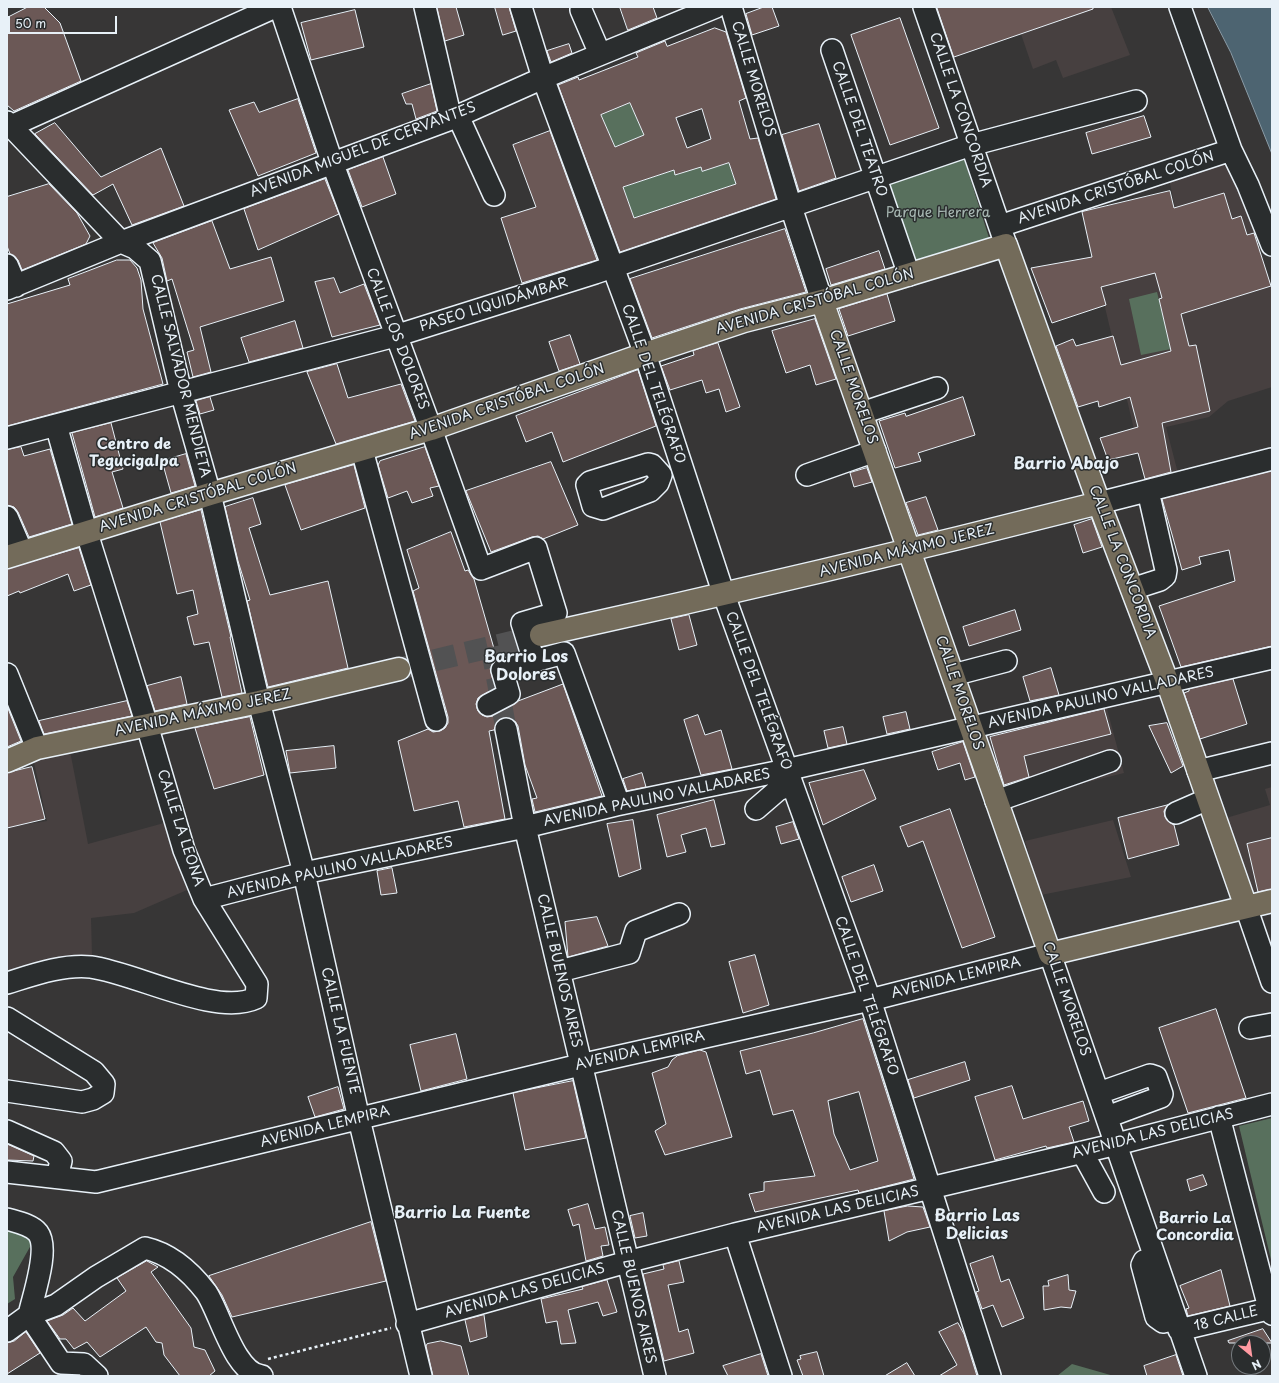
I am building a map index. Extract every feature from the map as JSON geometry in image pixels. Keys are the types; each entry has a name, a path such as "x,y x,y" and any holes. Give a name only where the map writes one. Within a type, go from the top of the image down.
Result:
{"main road":[{"name":"AVENIDA CRISTÓBAL COLÓN","path":"14,555 210,494 431,429 744,321 822,301 910,275 1003,235"},
{"name":"CALLE LA CONCORDIA","path":"1003,235 1099,503 1167,681 1246,907"},
{"name":"CALLE MORELOS","path":"822,301 911,551 1050,954"},
{"name":"AVENIDA MÁXIMO JEREZ","path":"541,634 724,595 911,551 1099,503"},
{"name":"AVENIDA MÁXIMO JEREZ","path":"7,760 38,748 259,702 399,669"},
{"name":"AVENIDA LEMPIRA","path":"1050,954 1272,901"}],"street":[{"path":"9,124 275,7"},
{"name":"CALLE LOS DOLORES","path":"280,7 332,162 481,569 536,548 556,613 522,623 534,661"},
{"path":"425,7 454,117 494,194"},
{"name":"CALLE DEL TELÉGRAFO","path":"521,7 543,78 645,354 724,595 870,1000 990,1376"},
{"name":"AVENIDA MIGUEL DE CERVANTES","path":"11,288 121,242 454,117 600,54 716,7"},
{"name":"CALLE MORELOS","path":"731,7 791,207 822,301"},
{"name":"CALLE LA CONCORDIA","path":"924,7 1003,235"},
{"path":"1180,7 1231,150 1248,185 1272,245"},
{"path":"582,10 600,54"},
{"name":"CALLE DEL TEATRO","path":"832,50 910,275"},
{"name":"PASEO LIQUIDÁMBAR","path":"7,438 395,336 613,267 972,145 1136,101"},
{"name":"CALLE SALVADOR MENDIETA","path":"9,124 121,242 135,248 150,261 180,392 210,494 259,702 304,873"},
{"name":"AVENIDA CRISTÓBAL COLÓN","path":"1003,235 1231,150"},
{"path":"7,265 11,288"},
{"path":"862,413 937,388"},
{"name":"CALLE LA LEONA","path":"7,983 57,969 88,967 114,971 220,1003 246,1003 256,998 257,984 204,899 184,850 148,725 86,532 56,425"},
{"path":"362,450 436,720"},
{"path":"806,475 875,451"},
{"name":"AVENIDA MÁXIMO JEREZ","path":"1099,503 1272,459"},
{"path":"661,475 682,470"},
{"path":"1132,589 1160,580 1165,576 1166,570 1148,491"},
{"path":"7,517 14,555"},
{"path":"488,705 509,694 502,670 564,653 619,804"},
{"name":"AVENIDA PAULINO VALLADARES","path":"204,899 304,873 525,827 619,804 789,777 971,728 1167,681 1272,658"},
{"path":"953,675 1006,661"},
{"path":"7,674 38,748"},
{"name":"CALLE BUENOS AIRES","path":"506,729 525,827 560,971 580,1065 655,1376"},
{"path":"1198,772 1272,753"},
{"path":"996,801 1110,761"},
{"path":"756,809 778,790 789,777"},
{"path":"1176,813 1208,799"},
{"name":"CALLE LA FUENTE","path":"304,873 359,1119 407,1324 421,1376"},
{"name":"CALLE LA CONCORDIA","path":"1246,907 1272,982"},
{"path":"560,971 628,953 636,931 679,914"},
{"name":"CALLE MORELOS","path":"1050,954 1117,1144 1177,1325 1196,1376"},
{"name":"AVENIDA LEMPIRA","path":"7,1172 96,1182 580,1065 870,1000 1050,954"},
{"path":"7,1018 94,1072 104,1084 103,1093 93,1099 82,1102 7,1091"},
{"path":"1250,1028 1272,1024"},
{"path":"1099,1093 1150,1075 1156,1078 1162,1094 1161,1097 1107,1117"},
{"name":"AVENIDA LAS DELICIAS","path":"407,1324 627,1262 735,1234 1117,1144 1272,1104"},
{"path":"1219,1118 1271,1310"},
{"path":"7,1131 54,1152 61,1161 57,1177"},
{"path":"1082,1152 1104,1192"},
{"path":"7,1219 24,1224 38,1231 42,1240 42,1258 29,1315 61,1363 84,1364 97,1376"},
{"path":"735,1234 782,1376"},
{"path":"7,1331 29,1315 56,1305 96,1277 145,1248 158,1251 185,1267 206,1292 217,1311 223,1329 244,1365 258,1376 262,1376"},
{"name":"18 CALLE","path":"1177,1325 1271,1310"}],"path":[{"path":"244,1365 407,1324"}],"shaded area":[{"path":"936,7 1111,7 1130,55 1063,78 1056,60 1033,69 1021,34 953,57"},
{"path":"1230,157 1272,288 1272,387 1228,401 1209,417 1166,427 1179,477 1147,484 1094,261 1178,222 1169,179"},
{"path":"1106,705 1124,773 1007,802 985,733"},
{"path":"70,751 88,844 164,823 187,890 134,913 91,918 92,955 7,976 7,827 47,821 33,758"},
{"path":"1272,787 1272,891 1254,895 1226,818 1270,805 1265,789"},
{"path":"1113,820 1131,877 1041,895 1025,841"}],"green space":[{"path":"630,103 644,135 615,147 601,115"},
{"path":"694,146 702,171 729,163 736,184 634,218 623,187 674,170 676,175 693,169"},
{"name":"Parque Herrera","path":"964,159 990,241 912,266 887,184"},
{"path":"1157,292 1171,349 1141,355 1129,299"},
{"path":"1272,1118 1272,1264 1239,1126"},
{"path":"7,1230 35,1238 13,1277 15,1299 7,1304"},
{"path":"1072,1364 1114,1376 1057,1376"}],"water":[{"path":"1208,7 1272,7 1272,154 1231,53"}],"building":[{"path":"28,7 44,7 60,23 81,81 14,111 7,105 7,18"},
{"path":"437,7 456,7 464,35 445,41"},
{"path":"495,7 509,7 516,31 503,35"},
{"path":"620,7 653,7 657,18 628,30"},
{"path":"764,7 772,7 779,26 752,35 746,14"},
{"path":"937,7 1093,7 1093,9 954,57"},
{"path":"355,10 364,47 311,60 301,23"},
{"path":"900,18 939,128 890,145 851,35"},
{"path":"715,28 726,32 746,98 739,101 750,139 758,138 776,199 620,252 558,85 578,77 579,80 638,57 636,53 665,41 667,46","holes":["630,103 644,135 615,147 601,115","702,109 711,139 687,148 676,118","729,163 736,184 634,218 623,187 674,170 675,175 701,167 702,171"]},
{"path":"569,44 572,53 551,62 547,51"},
{"path":"431,84 437,111 416,119 412,104 406,104 402,94"},
{"path":"298,99 316,153 258,176 229,110 254,102 259,112"},
{"path":"1144,116 1151,137 1092,154 1086,133"},
{"path":"55,123 101,177 161,148 184,206 132,225 113,184 93,195 35,134"},
{"path":"819,124 836,178 799,191 782,135"},
{"path":"550,131 597,260 522,283 501,218 536,207 513,145"},
{"path":"383,157 396,194 362,207 348,170"},
{"path":"325,179 339,214 258,250 244,209"},
{"path":"49,184 77,213 90,236 86,244 22,270 18,260 10,254 7,246 7,197"},
{"path":"1170,191 1174,208 1224,193 1232,219 1241,216 1247,235 1254,233 1271,286 1181,314 1189,346 1196,345 1210,411 1162,423 1171,472 1145,479 1138,453 1108,460 1100,438 1138,427 1130,397 1099,407 1098,401 1078,407 1056,346 1073,339 1076,346 1113,336 1121,365 1171,351 1159,299 1162,298 1155,273 1101,287 1106,305 1052,323 1031,268 1092,257 1082,212"},
{"path":"212,221 230,269 271,257 284,301 200,327 211,372 193,377 187,352 194,350 172,279 167,281 162,258 153,243"},
{"path":"785,229 806,292 740,309 652,338 630,279"},
{"path":"879,251 885,269 831,285 826,269"},
{"path":"117,260 130,260 137,268 141,280 143,309 163,384 7,426 7,304 70,285 68,279"},
{"path":"334,278 340,293 364,284 380,325 332,337 315,282"},
{"path":"887,294 895,321 848,336 839,309"},
{"path":"815,319 836,379 816,385 810,365 786,373 772,331"},
{"path":"295,321 303,348 249,362 241,338"},
{"path":"570,335 580,364 559,371 549,342"},
{"path":"718,343 740,407 726,412 719,389 706,393 702,380 670,390 661,366 694,355 693,351"},
{"path":"337,364 348,398 401,384 415,421 336,444 307,372"},
{"path":"638,370 656,426 563,462 552,432 526,442 516,416"},
{"path":"210,397 214,410 200,414 196,401"},
{"path":"963,397 975,435 918,453 921,461 895,468 879,421 905,413 906,416"},
{"path":"111,423 123,469 112,472 123,508 95,517 72,433"},
{"path":"21,447 24,456 50,449 72,524 29,537 18,512 14,507 7,505 7,450"},
{"path":"425,447 439,486 430,488 433,496 412,503 407,491 388,498 378,465 380,461"},
{"path":"186,454 195,486 171,493 162,461"},
{"path":"551,462 578,525 543,539 538,536 532,537 491,552 466,491"},
{"path":"354,465 365,508 301,530 285,485"},
{"path":"867,468 872,482 854,487 850,473"},
{"path":"1272,471 1272,646 1181,667 1159,606 1235,581 1229,550 1199,557 1201,564 1182,570 1162,499"},
{"path":"926,497 938,530 918,535 906,503"},
{"path":"253,498 261,524 249,528 270,595 328,581 348,668 268,687 247,601 250,600 238,561 225,507"},
{"path":"201,510 231,637 242,693 222,697 209,642 194,645 187,617 198,614 193,590 177,594 160,522"},
{"path":"1092,519 1102,547 1083,553 1074,525"},
{"path":"451,532 465,571 468,570 474,579 497,659 493,662 490,668 495,688 478,698 476,704 478,711 487,717 493,716 518,701 563,684 602,796 535,812 532,799 537,798 525,765 518,726 515,721 504,717 498,720 494,730 489,731 505,819 464,827 458,801 414,811 398,741 428,729 433,732 440,731 445,728 448,723 448,717 413,591 419,588 407,550"},
{"path":"79,548 91,585 74,591 68,574 20,593 19,591 7,596 7,569"},
{"path":"1015,610 1021,630 969,646 963,627"},
{"path":"689,615 697,645 679,650 671,619"},
{"path":"1051,668 1059,695 1030,701 1023,677"},
{"path":"181,677 187,704 155,711 147,686"},
{"path":"1233,679 1247,724 1200,739 1184,693 1189,691 1189,689"},
{"path":"127,701 132,716 44,734 39,721"},
{"path":"7,706 21,741 7,747"},
{"path":"1104,709 1111,734 1024,756 1029,777 1004,785 990,737"},
{"path":"906,712 910,729 887,734 883,717"},
{"path":"698,715 705,735 721,730 732,769 701,775 684,720"},
{"path":"250,717 264,775 214,789 195,728"},
{"path":"1167,723 1183,766 1171,773 1149,726"},
{"path":"843,727 847,744 828,748 824,731"},
{"path":"963,742 975,777 965,780 960,763 938,770 932,752"},
{"path":"334,746 336,768 290,773 286,751"},
{"path":"32,767 45,819 7,828 7,773"},
{"path":"864,770 876,799 823,825 809,783"},
{"path":"642,773 646,787 627,791 623,779"},
{"path":"714,800 725,844 711,847 706,828 681,835 686,852 667,857 657,815"},
{"path":"1168,805 1164,811 1165,817 1174,825 1179,845 1128,859 1118,818"},
{"path":"950,809 995,937 962,948 923,841 908,847 900,827"},
{"path":"633,820 641,869 619,877 607,824"},
{"path":"793,822 799,839 781,844 776,827"},
{"path":"1272,838 1272,889 1258,892 1247,844"},
{"path":"874,865 883,891 851,902 842,877"},
{"path":"392,868 397,893 381,895 377,871"},
{"path":"597,917 608,946 568,957 565,922"},
{"path":"755,955 769,1005 743,1013 729,962"},
{"path":"1216,1009 1246,1098 1188,1113 1159,1028"},
{"path":"863,1019 914,1179 859,1193 858,1190 755,1212 749,1194 764,1191 764,1182 815,1176 793,1110 773,1115 760,1070 746,1074 740,1051","holes":["859,1092 878,1161 850,1170 834,1134 828,1101"]},
{"path":"456,1034 467,1079 421,1091 410,1045"},
{"path":"700,1050 706,1052 732,1137 665,1155 655,1131 666,1124 652,1073 668,1067 672,1060 677,1056"},
{"path":"965,1062 970,1080 914,1098 908,1080"},
{"path":"573,1081 586,1138 525,1150 513,1093"},
{"path":"1012,1086 1023,1119 1083,1101 1089,1121 1069,1127 1074,1142 1047,1148 1046,1146 995,1160 975,1097"},
{"path":"338,1087 344,1109 315,1117 308,1097"},
{"path":"7,1144 34,1156 33,1161 7,1160"},
{"path":"1203,1175 1207,1185 1190,1191 1187,1180"},
{"path":"588,1204 595,1229 605,1227 609,1245 601,1246 603,1256 586,1261 579,1224 573,1226 568,1210"},
{"path":"908,1206 923,1207 930,1227 907,1232 889,1241 884,1211"},
{"path":"643,1213 647,1236 635,1238 630,1216"},
{"path":"371,1222 386,1281 232,1317 222,1295 209,1276"},
{"path":"993,1256 1001,1282 1009,1279 1024,1318 1002,1327 993,1305 982,1309 976,1292 979,1291 970,1264"},
{"path":"147,1261 158,1267 151,1272 191,1328 194,1347 205,1350 215,1371 209,1376 180,1376 164,1355 162,1343 156,1342 146,1327 100,1357 87,1342 74,1349 66,1339 60,1339 47,1321 63,1315 73,1308 85,1321 126,1291 117,1278"},
{"path":"679,1261 684,1282 668,1285 679,1332 688,1329 694,1353 664,1361 643,1274 664,1269 663,1265"},
{"path":"1221,1270 1230,1306 1188,1316 1186,1309 1189,1308 1180,1286"},
{"path":"1068,1275 1069,1290 1076,1291 1071,1308 1061,1307 1044,1310 1043,1286 1049,1286 1048,1281"},
{"path":"607,1280 617,1312 603,1316 598,1302 568,1310 576,1343 561,1344 557,1321 546,1323 541,1299 583,1289 582,1287"},
{"path":"484,1315 487,1337 470,1342 465,1320"},
{"path":"958,1323 964,1334 977,1376 939,1376 957,1365 939,1332"},
{"path":"1263,1329 1267,1335 1246,1335"},
{"path":"26,1332 40,1353 7,1374 7,1343 14,1341"},
{"path":"441,1341 461,1346 469,1376 433,1376 426,1346 427,1344"},
{"path":"817,1352 824,1376 803,1376 797,1360 801,1359 800,1356"},
{"path":"761,1354 768,1376 728,1376 723,1366"},
{"path":"1176,1355 1183,1376 1147,1376 1144,1366"},
{"path":"907,1363 915,1376 885,1376"}],"tunnel":[{"path":"402,668 541,635"},
{"path":"491,647 506,729"}],"district":[{"name":"Centro de Tegucigalpa","path":"134,454"},
{"name":"Barrio Abajo","path":"1066,465"},
{"name":"Barrio Los Dolores","path":"526,667"},
{"name":"Barrio La Fuente","path":"462,1214"},
{"name":"Barrio Las Delicias","path":"977,1226"},
{"name":"Barrio La Concordia","path":"1195,1228"}]}
